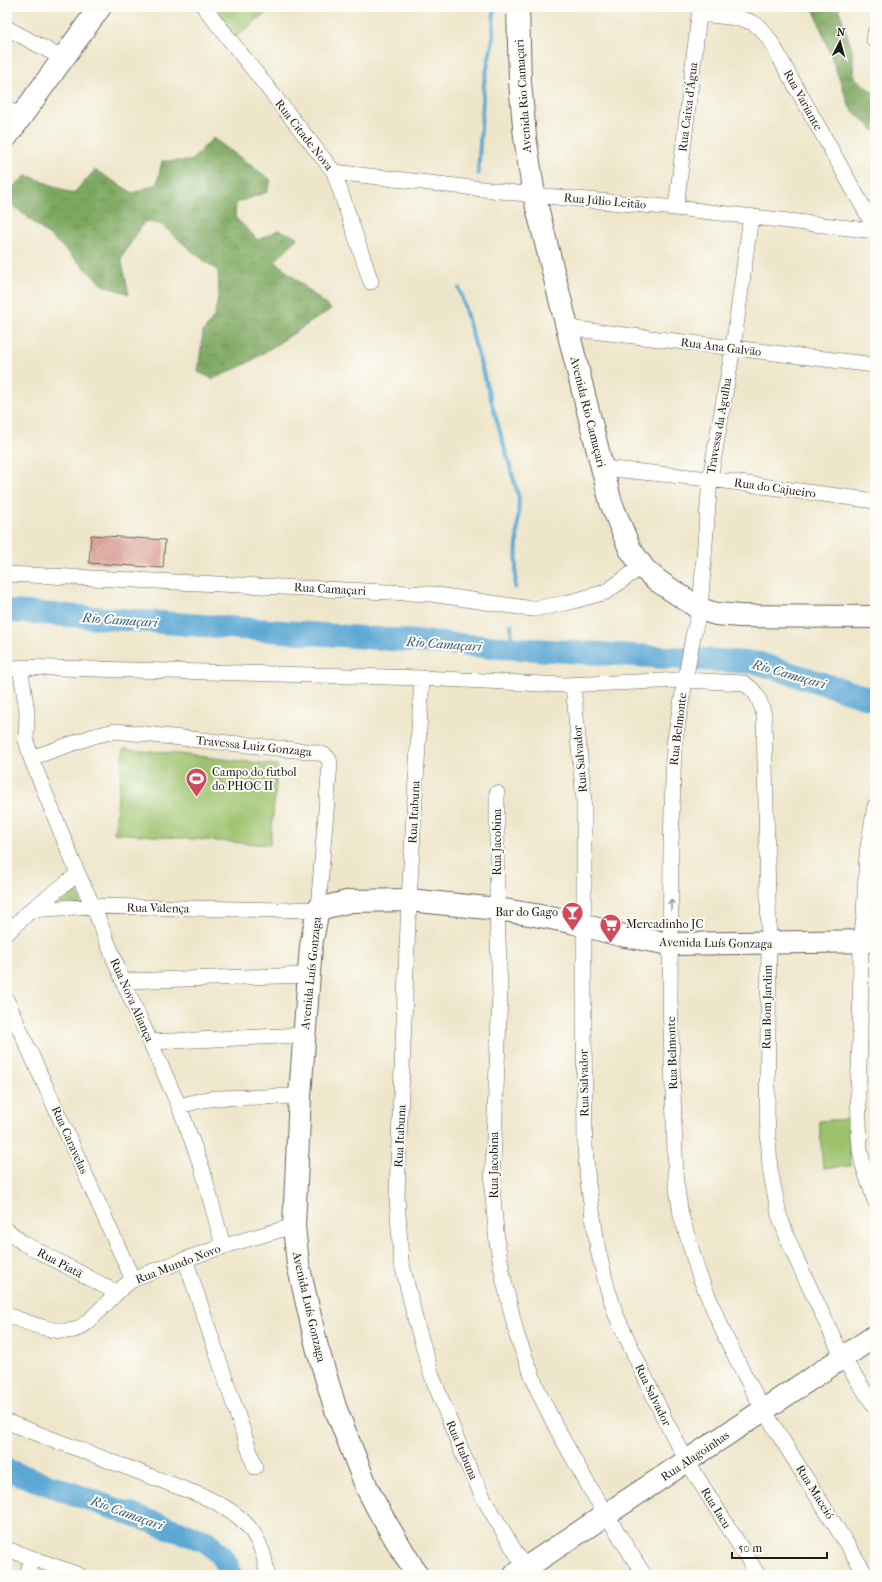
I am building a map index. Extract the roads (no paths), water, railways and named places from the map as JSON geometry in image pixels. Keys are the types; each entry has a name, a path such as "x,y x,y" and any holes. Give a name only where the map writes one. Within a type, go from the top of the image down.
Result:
{"street":[{"path":"7,136 15,113 62,58 100,7"},
{"name":"Rua Citade Nova","path":"204,7 334,172 371,282"},
{"name":"Avenida Rio Camaçari","path":"518,7 520,82 525,137 534,195 611,503 630,549 642,566 658,581 700,609 716,614 740,616 875,617"},
{"name":"Rua Caixa d'Água","path":"676,208 699,10"},
{"name":"Rua Variante","path":"699,10 744,20 755,24 761,29 809,109 875,229"},
{"path":"7,28 62,58"},
{"name":"Rua Júlio Leitão","path":"334,172 534,195 875,229"},
{"name":"Travessa da Agulha","path":"686,673 700,609 710,479 732,348 750,216"},
{"name":"Rua Ana Galvão","path":"567,328 875,365"},
{"name":"Rua do Cajueiro","path":"603,468 710,479 875,502"},
{"name":"Rua Camaçari","path":"7,574 431,594 533,609 566,603 606,592 642,566"},
{"name":"Rua Bom Jardim","path":"14,668 422,678 573,685 686,673 743,683 750,686 761,703 764,715 769,944 766,1114 768,1152 774,1191 779,1215 793,1252 843,1358 875,1407"},
{"name":"Rua Nova Aliança","path":"14,668 27,711 26,740 31,758 123,981 179,1106 202,1168 223,1246"},
{"name":"Rua Belmonte","path":"686,673 674,744 671,845 670,999 676,1182 682,1215 699,1275 735,1356 763,1409"},
{"name":"Rua Itabuna","path":"422,678 409,900 398,1185 402,1260 416,1322 432,1376 451,1425 484,1499 523,1573"},
{"name":"Rua Salvador","path":"573,685 584,800 584,1094 588,1183 598,1250 607,1287 616,1315 664,1418 688,1461"},
{"name":"Travessa Luiz Gonzaga","path":"31,758 94,736 115,731 325,755 329,758 330,763 318,909"},
{"name":"Rua Jacobina","path":"497,793 497,909 500,994 492,1186 497,1242 504,1282 517,1336 539,1393 564,1442 644,1575"},
{"path":"875,806 867,853 868,942 858,1124 863,1165 875,1200"},
{"path":"7,933 31,910 78,874"},
{"name":"Avenida Luís Gonzaga","path":"417,1575 367,1488 335,1407 317,1347 301,1281 294,1226 304,1035 311,946 318,909 351,901 409,900 497,909 554,918 627,936 670,944 868,942"},
{"name":"Rua Valença","path":"31,910 93,906 249,910 318,909"},
{"path":"123,981 309,975"},
{"name":"Rua Caravelas","path":"7,1001 133,1280"},
{"path":"150,1042 304,1035"},
{"path":"179,1106 217,1098 300,1096"},
{"name":"Rua Mundo Novo","path":"7,1315 45,1328 71,1331 76,1330 87,1322 116,1292 133,1280 185,1259 223,1246 294,1226"},
{"name":"Rua Piatã","path":"7,1230 23,1243 116,1292"},
{"path":"185,1259 255,1467"},
{"name":"Rua Alagoinhas","path":"523,1573 606,1514 875,1336"},
{"name":"Rua Maceió","path":"763,1409 866,1575"},
{"path":"7,1422 206,1497 229,1508 244,1520 253,1533 262,1550 267,1575"},
{"name":"Rua Iacu","path":"688,1461 758,1575"},
{"path":"7,1549 79,1575"},
{"path":"27,1575 32,1558"}],"waterway":[{"path":"478,174 484,83 493,39 494,7"},
{"path":"459,288 519,498 515,588"},
{"name":"Rio Camaçari","path":"7,611 492,647 758,663 875,700"},
{"path":"511,625 512,648"},
{"name":"Rio Camaçari","path":"7,1470 208,1542 225,1561 231,1575"}],"place":[{"name":"Campo do futbol do PHOC II","path":"197,798"},
{"name":"Bar do Gago","path":"573,932"},
{"name":"Mercadinho JC","path":"611,944"}]}
